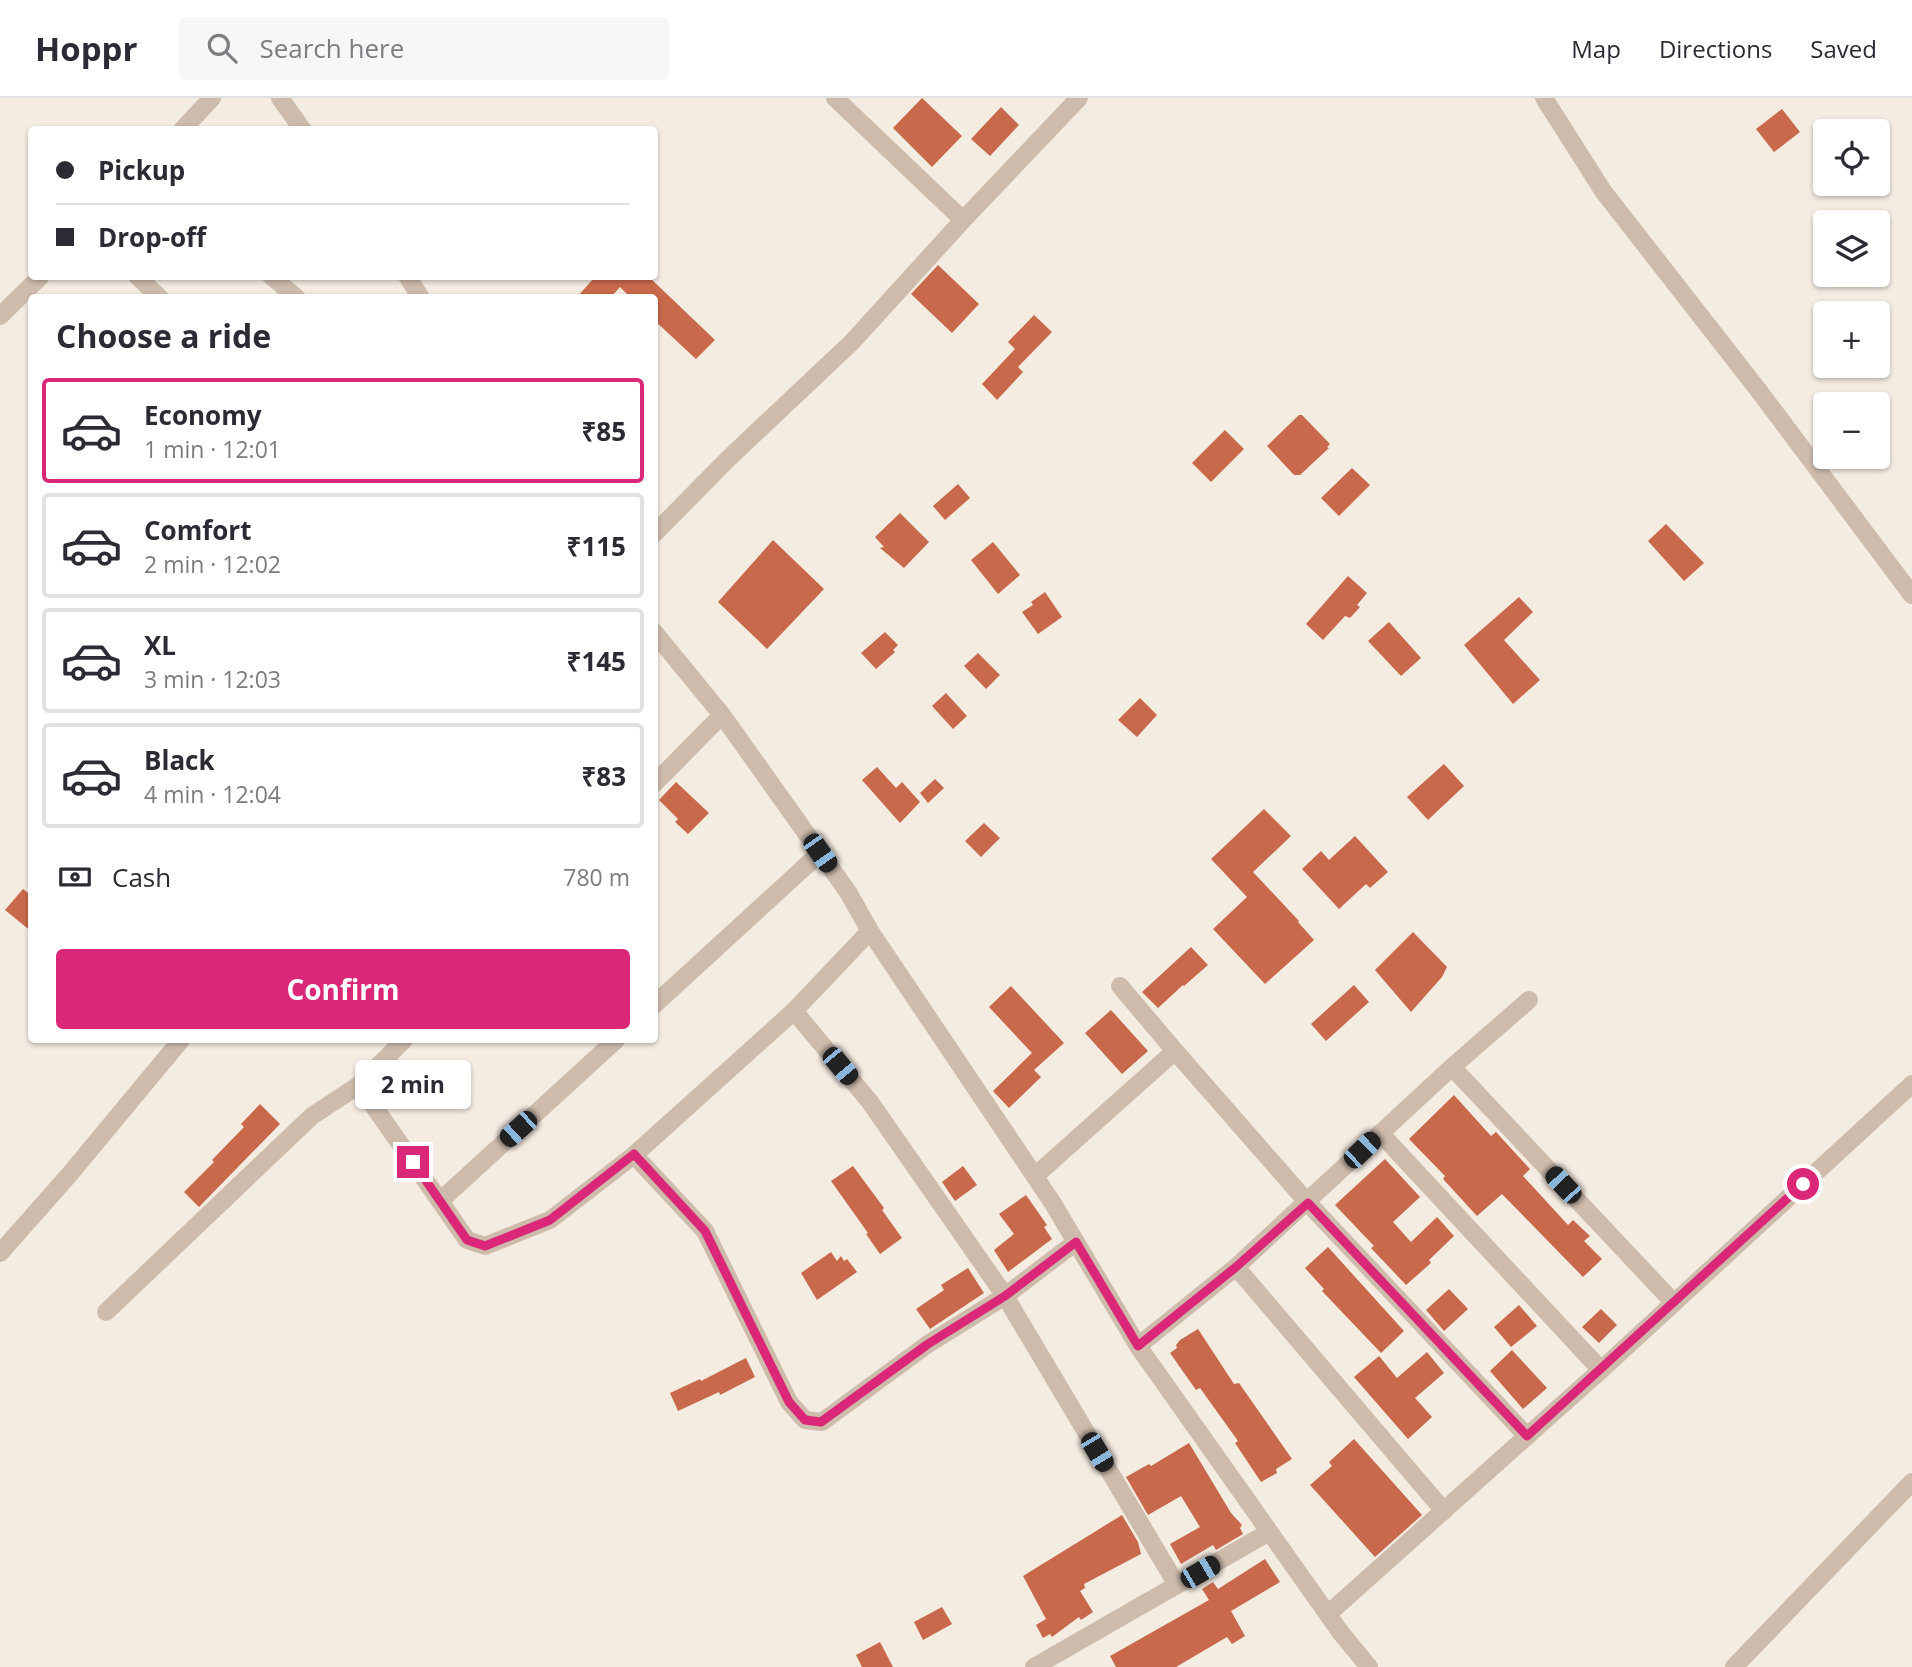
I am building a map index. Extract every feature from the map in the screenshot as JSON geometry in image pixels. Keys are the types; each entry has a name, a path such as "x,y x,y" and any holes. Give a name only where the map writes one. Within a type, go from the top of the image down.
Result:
{"street":[{"path":"186,126 212,98"},
{"path":"280,98 300,126"},
{"path":"835,98 963,220"},
{"path":"658,530 729,458 852,342 1079,98"},
{"path":"1544,98 1604,191 1912,595"},
{"path":"0,316 37,280"},
{"path":"141,280 156,294"},
{"path":"276,280 292,294"},
{"path":"658,637 722,715 848,892 870,931 1034,1176 1138,1346 1328,1614 1369,1667"},
{"path":"658,780 722,715"},
{"path":"658,1000 820,853"},
{"path":"359,1085 467,1240 485,1246 550,1220 634,1154 794,1011 870,931"},
{"path":"1120,986 1308,1203 1527,1436"},
{"path":"1138,1346 1236,1267 1452,1067 1529,1000"},
{"path":"794,1011 870,1102 1005,1296 1177,1585"},
{"path":"0,1253 179,1043"},
{"path":"106,1312 312,1116 359,1085 401,1043"},
{"path":"440,1201 613,1043"},
{"path":"1034,1176 1175,1051"},
{"path":"1452,1067 1674,1303"},
{"path":"1328,1614 1601,1370 1912,1084"},
{"path":"1380,1133 1601,1370"},
{"path":"634,1154 705,1231 789,1402 805,1420 821,1422 928,1344 1005,1296 1076,1242"},
{"path":"1236,1267 1444,1511"},
{"path":"1734,1667 1912,1482"},
{"path":"1034,1667 1269,1532"}],"building":[{"path":"922,98 962,136 932,167 893,128"},
{"path":"1001,107 1019,125 990,156 971,139"},
{"path":"1782,109 1800,132 1774,152 1756,129"},
{"path":"938,265 979,304 952,333 911,294"},
{"path":"592,280 652,280 715,340 696,359 658,324 658,294 627,294 620,287 614,294 580,294"},
{"path":"1034,315 1052,332 1018,367 1023,372 997,400 982,384 1015,349 1008,342"},
{"path":"1299,415 1330,444 1300,475 1294,475 1267,446"},
{"path":"1225,430 1244,449 1211,482 1192,463"},
{"path":"1352,468 1370,485 1339,516 1321,498"},
{"path":"958,484 970,498 945,520 933,506"},
{"path":"900,513 929,542 904,568 880,548 884,547 875,537"},
{"path":"1666,524 1704,563 1684,581 1648,541"},
{"path":"773,540 824,589 767,649 718,602"},
{"path":"993,542 1020,575 998,594 971,560"},
{"path":"1348,576 1367,593 1350,618 1345,616 1323,640 1306,624"},
{"path":"1045,592 1062,617 1038,634 1022,612"},
{"path":"1519,597 1533,612 1504,640 1540,680 1513,704 1464,645"},
{"path":"1389,622 1421,658 1401,676 1368,641"},
{"path":"885,632 898,645 893,650 895,652 876,669 861,653"},
{"path":"978,653 1000,675 986,689 964,666"},
{"path":"946,693 967,716 953,729 932,706"},
{"path":"1140,698 1157,715 1137,737 1118,720"},
{"path":"1444,764 1464,786 1428,820 1407,797"},
{"path":"877,767 896,788 902,782 920,802 900,823 862,780"},
{"path":"935,779 944,788 928,803 920,793"},
{"path":"676,782 709,813 688,834 675,822 678,819 659,800"},
{"path":"1264,809 1291,836 1253,872 1314,940 1265,984 1213,929 1247,897 1211,859"},
{"path":"984,823 1000,838 981,857 965,841"},
{"path":"1355,836 1388,872 1370,888 1366,884 1339,909 1302,869 1321,851 1329,860"},
{"path":"23,889 28,893 28,929 5,910"},
{"path":"1413,932 1447,967 1442,977 1411,1012 1375,970"},
{"path":"1191,947 1208,965 1158,1008 1142,992"},
{"path":"1354,985 1369,1002 1326,1041 1311,1024"},
{"path":"1011,986 1064,1043 1034,1070 1041,1077 1009,1108 993,1091 1032,1053 989,1007"},
{"path":"1111,1010 1148,1051 1122,1074 1085,1033"},
{"path":"1454,1095 1491,1136 1496,1132 1530,1169 1523,1176 1568,1225 1573,1220 1590,1236 1584,1241 1602,1259 1583,1277 1502,1194 1477,1216 1443,1179 1445,1176 1409,1139"},
{"path":"260,1104 280,1124 199,1207 184,1192 214,1162 212,1160 244,1127 241,1124"},
{"path":"1385,1159 1420,1197 1393,1222 1411,1242 1437,1217 1454,1236 1429,1260 1431,1263 1406,1285 1335,1205"},
{"path":"853,1166 902,1238 880,1254 831,1181"},
{"path":"963,1166 977,1185 955,1201 942,1182"},
{"path":"1026,1195 1047,1225 1044,1227 1052,1239 1008,1272 994,1250 1014,1234 999,1214"},
{"path":"1328,1247 1404,1331 1381,1353 1322,1291 1324,1289 1305,1268"},
{"path":"831,1252 837,1261 841,1256 844,1261 847,1259 857,1272 817,1300 801,1273"},
{"path":"968,1268 984,1293 930,1329 916,1309 944,1290 941,1285"},
{"path":"1449,1289 1468,1309 1444,1331 1426,1310"},
{"path":"1519,1305 1537,1326 1511,1347 1494,1327"},
{"path":"1601,1309 1617,1325 1599,1343 1582,1327"},
{"path":"1198,1329 1234,1384 1239,1383 1292,1459 1276,1469 1277,1473 1261,1482 1235,1443 1238,1441 1200,1388 1196,1390 1170,1353 1177,1348 1180,1340"},
{"path":"1512,1350 1547,1388 1523,1409 1490,1371"},
{"path":"1427,1352 1444,1373 1415,1398 1432,1417 1408,1439 1354,1377 1379,1356 1397,1378"},
{"path":"746,1358 755,1377 720,1395 719,1392 678,1411 670,1393"},
{"path":"1354,1439 1422,1515 1375,1557 1310,1485 1332,1466 1329,1462"},
{"path":"1189,1443 1231,1513 1242,1525 1240,1528 1243,1534 1216,1550 1213,1545 1181,1564 1170,1544 1200,1527 1181,1496 1148,1515 1126,1477 1149,1464 1151,1466"},
{"path":"1122,1515 1138,1542 1141,1554 1084,1584 1085,1588 1080,1591 1093,1612 1081,1620 1079,1617 1052,1637 1050,1634 1043,1638 1036,1625 1046,1619 1023,1576"},
{"path":"1265,1559 1280,1582 1231,1611 1245,1636 1232,1644 1227,1637 1176,1667 1116,1667 1110,1656 1209,1600 1202,1589 1213,1582 1218,1589"},
{"path":"942,1607 952,1624 923,1640 914,1622"},
{"path":"880,1642 893,1667 862,1667 856,1655"}],"route":[{"path":"413,1162 467,1240 485,1246 550,1220 634,1154 705,1231 789,1402 805,1420 821,1422 928,1344 1005,1296 1076,1242 1138,1346 1236,1267 1308,1203 1527,1436 1803,1184"}]}
